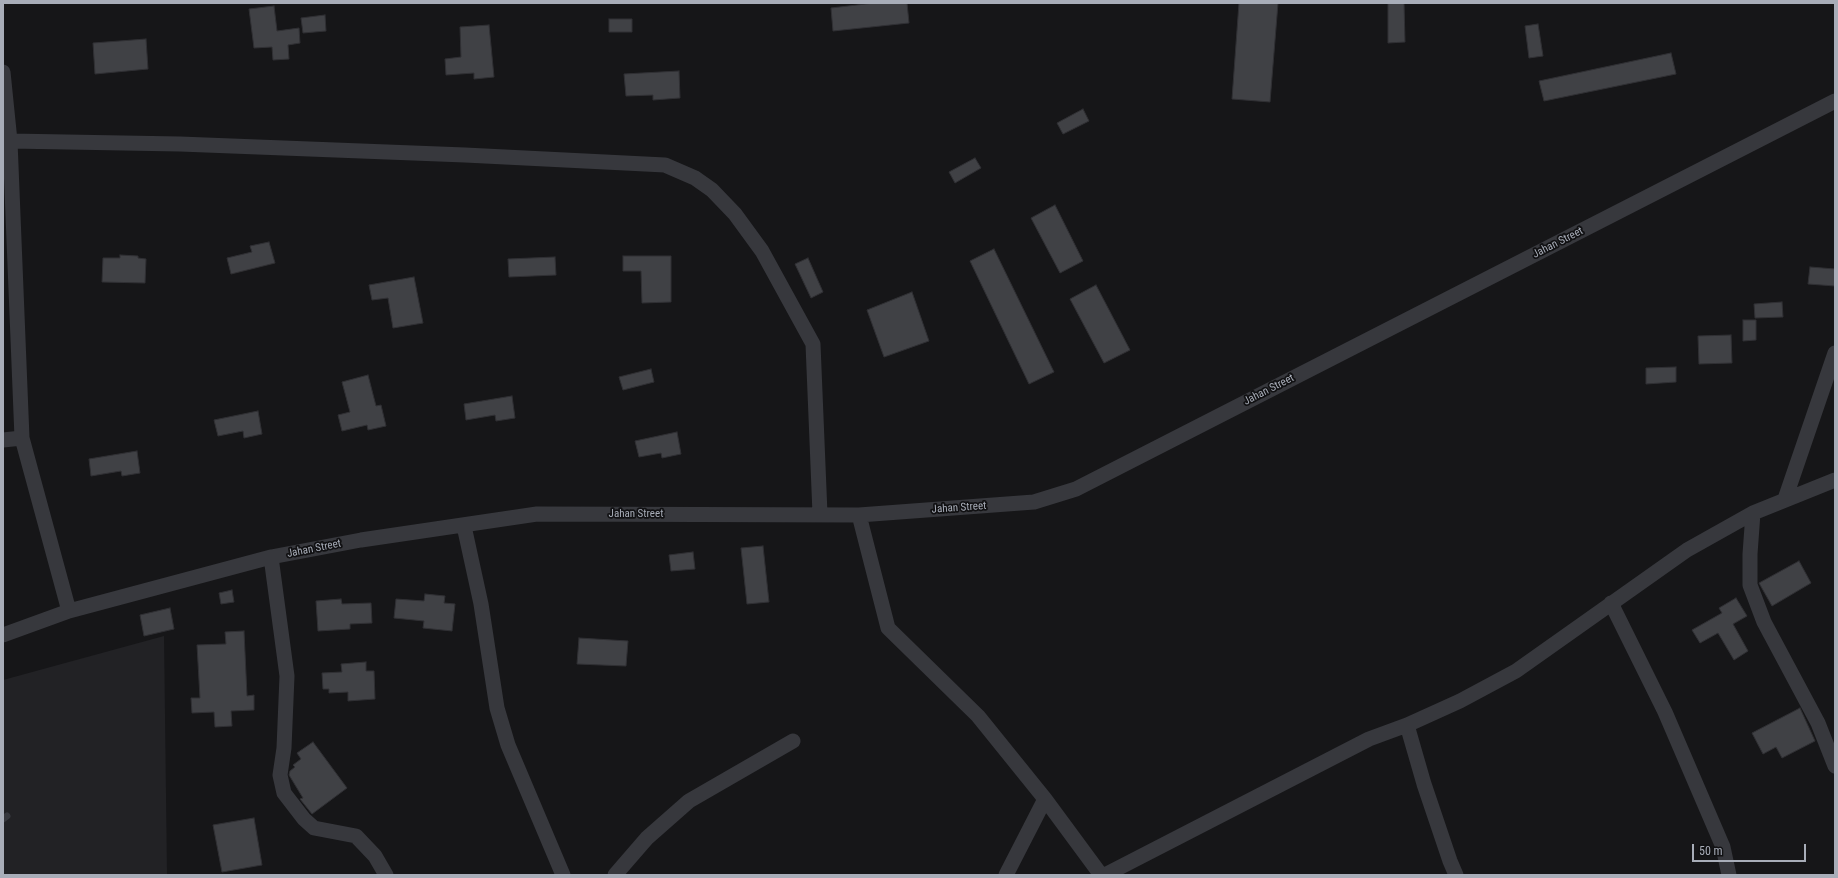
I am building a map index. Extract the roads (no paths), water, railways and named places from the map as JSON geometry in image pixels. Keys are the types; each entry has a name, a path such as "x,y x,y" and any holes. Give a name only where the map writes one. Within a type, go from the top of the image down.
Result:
{"street":[{"path":"3,72 22,438 69,611"},
{"name":"Jahan Street","path":"3,635 69,611 271,557 361,540 464,526 537,514 859,515 1034,502 1076,489 1835,101"},
{"path":"6,140 180,144 465,155 665,165 695,178 712,190 736,214 757,244 814,344 820,514"},
{"path":"1785,499 1835,353"},
{"path":"3,440 22,438"},
{"path":"1105,875 1362,742 1407,725 1460,701 1516,671 1687,550 1753,513 1835,480"},
{"path":"1753,513 1750,554 1750,585 1764,622 1818,723 1835,766"},
{"path":"859,515 888,628 978,716 1045,799 1101,875"},
{"path":"464,526 481,604 497,708 508,745 563,875"},
{"path":"271,557 287,676 284,748 280,775 284,793 304,819 314,828 356,836 375,856 386,875"},
{"path":"1611,603 1665,712 1723,847 1729,875"},
{"path":"1407,725 1426,791 1456,875"},
{"path":"615,875 647,838 689,801 793,741"},
{"path":"1006,875 1045,799"}]}
